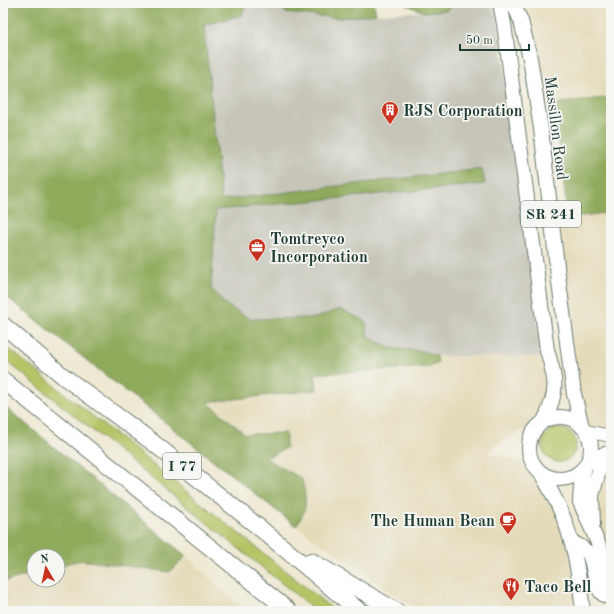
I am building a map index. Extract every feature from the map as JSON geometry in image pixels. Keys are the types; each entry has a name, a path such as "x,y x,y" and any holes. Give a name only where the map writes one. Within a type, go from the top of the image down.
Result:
{"highway":[{"name":"I 77","path":"3,325 63,376 151,441 261,529 359,611"},
{"name":"I 77","path":"3,380 288,611"},
{"path":"261,529 396,611"},
{"path":"262,590 279,611"}],"main road":[{"path":"500,3 547,350 555,378 555,391 551,408 544,421 537,427 531,436 529,455 533,464 541,473 556,498 571,540 579,580 583,611"},
{"name":"Massillon Road","path":"513,3 521,21 530,58 541,129 574,394 584,429"},
{"path":"544,421 554,418 564,418 574,421 584,429 588,435 591,446 581,485 580,502 595,535 607,569 611,594"},
{"path":"595,535 592,495 607,452"},
{"path":"541,473 548,477 558,479 569,478 578,473 587,462"},
{"path":"571,540 589,553 601,593 606,597 611,598"}],"street":[{"path":"584,429 611,436"},
{"path":"587,462 607,452"}],"shaded area":[{"path":"246,3 276,3 286,13 340,18 376,14 447,10 457,3 491,3 498,19 542,357 437,356 422,351 390,348 369,337 340,309 315,318 250,319 225,304 211,288 216,210 485,183 482,169 221,200 204,25 242,15"},
{"path":"536,3 556,3 611,9 611,97 554,104 537,104 517,11"},
{"path":"611,212 611,436 585,431 551,220"},
{"path":"437,356 542,357 546,376 544,404 526,428 496,445 487,455 492,454 533,464 556,498 583,611 422,611 404,601 296,526 303,516 286,470 264,458 286,433 245,434 206,402 317,390 315,374 430,367 437,363"},
{"path":"3,417 186,556 245,611 3,611"},
{"path":"611,451 611,594 592,518"}],"green space":[{"path":"3,3 246,3 242,15 204,25 221,200 482,169 485,184 216,210 211,288 225,304 250,319 315,318 340,309 365,321 369,337 390,348 422,351 437,356 438,363 430,367 315,374 317,390 207,402 245,434 286,433 286,448 265,458 302,479 305,493 305,508 296,526 3,294"},
{"path":"276,3 374,3 376,14 340,18 286,13"},
{"path":"407,3 457,3 447,10 424,12 407,5"},
{"path":"556,3 611,3 611,9 604,8"},
{"path":"611,97 611,212 568,218 554,104"},
{"path":"3,344 335,611 316,611 3,358"},
{"path":"3,405 186,556 170,572 81,560 66,564 66,548 26,548 26,575 3,582"},
{"path":"559,428 571,433 576,445 571,457 559,462 547,457 542,445 547,433"}],"place":[{"name":"RJS Corporation","path":"390,125"},
{"name":"Tomtreyco Incorporation","path":"257,262"},
{"name":"The Human Bean","path":"508,535"},
{"name":"Taco Bell","path":"511,601"}]}
